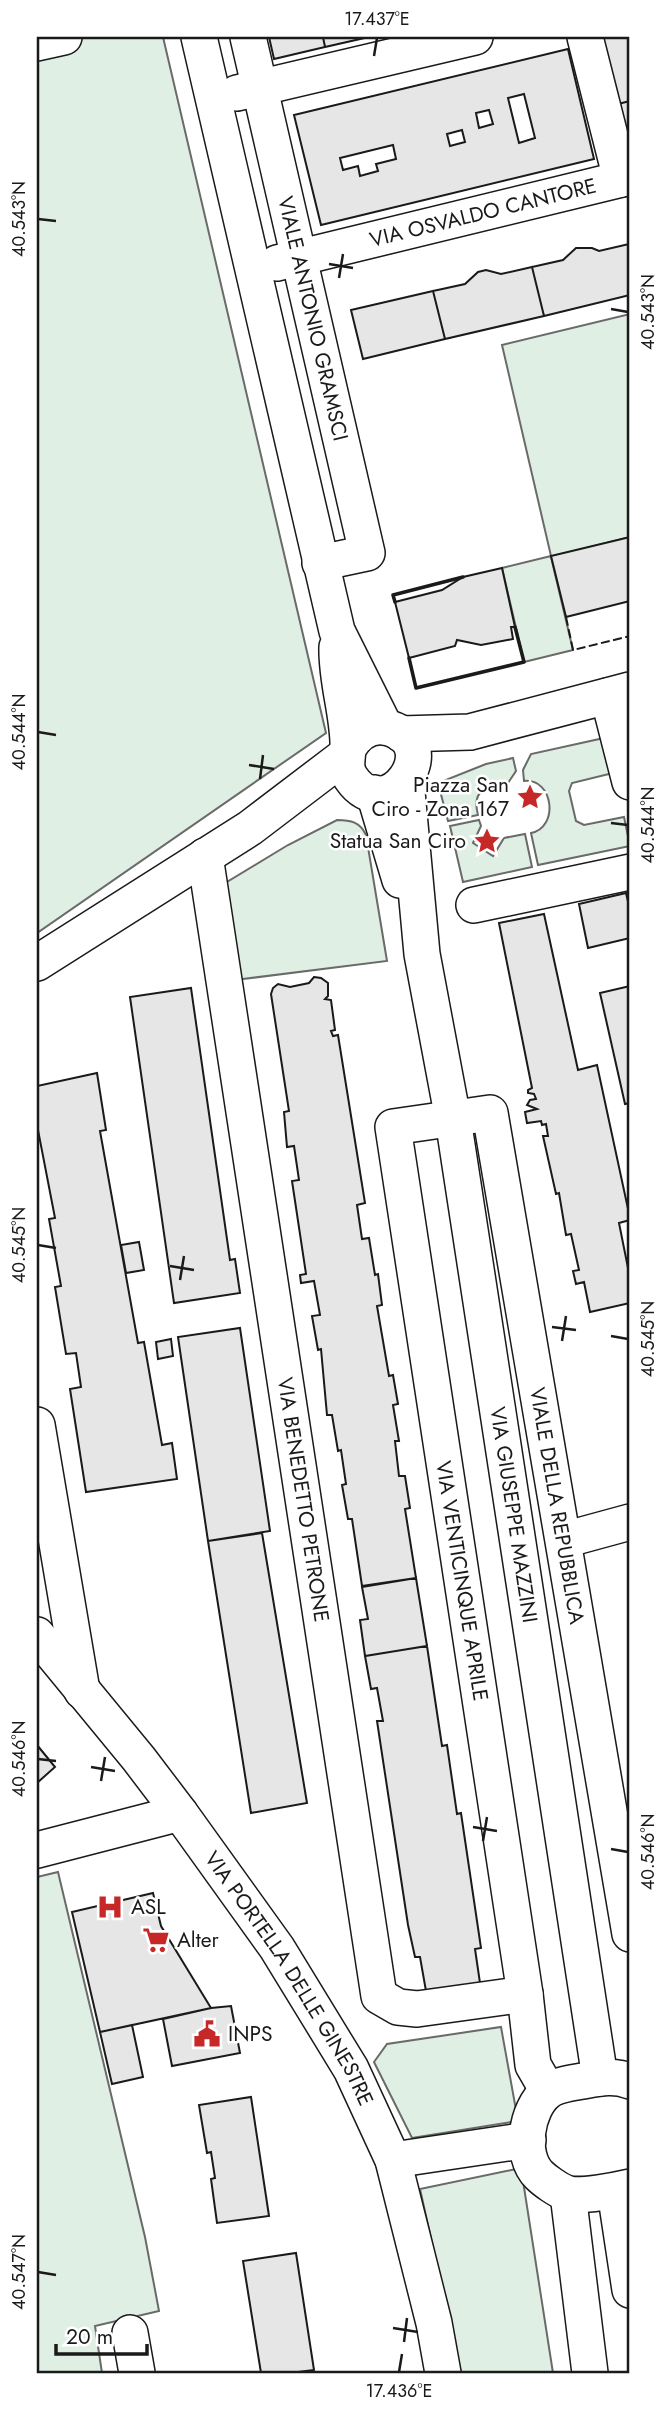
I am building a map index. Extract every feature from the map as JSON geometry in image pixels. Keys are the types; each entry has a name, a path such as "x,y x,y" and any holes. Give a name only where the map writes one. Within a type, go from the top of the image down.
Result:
{"street":[{"path":"37,43 64,37"},
{"path":"199,37 337,631 338,680 379,761"},
{"name":"VIALE ANTONIO GRAMSCI","path":"248,37 367,553 320,563"},
{"path":"214,99 475,37"},
{"path":"585,37 626,178"},
{"name":"VIA OSVALDO CANTORE","path":"254,268 626,178"},
{"path":"37,963 250,828 379,761 470,732 619,693 630,782"},
{"name":"VIA GIUSEPPE MAZZINI","path":"379,761 422,954 453,1119 615,2079"},
{"name":"VIA BENEDETTO PETRONE","path":"205,856 379,1996 398,2007 417,2009 524,1994"},
{"path":"474,905 630,872"},
{"name":"VIALE DELLA REPUBBLICA","path":"453,1119 490,1113 630,1934"},
{"name":"VIA VENTICINQUE APRILE","path":"453,1119 393,1127 533,2065 548,2091"},
{"path":"37,1425 83,1693"},
{"path":"564,1540 630,1522"},
{"name":"VIA PORTELLA DELLE GINESTRE","path":"37,1635 180,1813 277,1948 351,2069 393,2160 434,2323 443,2373"},
{"path":"37,1850 180,1813"},
{"path":"615,2079 548,2091 532,2111 528,2140 530,2158 538,2175 568,2194 622,2189 630,2290"},
{"path":"393,2160 528,2140"},
{"path":"568,2194 590,2373"},
{"path":"130,2333 137,2373"}],"green space":[{"path":"37,37 163,37 326,733 37,933"},
{"path":"630,314 630,537 551,557 573,650 524,662 502,568 551,556 502,345"},
{"path":"604,738 613,773 572,783 569,791 576,821 584,825 624,817 630,846 538,865 531,833 546,822 549,804 542,787 534,782 524,781 523,770 531,754"},
{"path":"513,758 516,771 508,783 482,791 479,795 476,806 478,815 448,821 438,783 486,764"},
{"path":"337,820 354,823 361,827 366,835 387,961 235,980 222,885 288,845"},
{"name":"Piazza San Ciro - Zona 167","path":"479,820 481,826 473,843 493,856 504,838 525,834 532,867 463,882 450,826"},
{"path":"58,1872 145,2237 159,2311 95,2326 102,2373 37,2373 37,1877"},
{"path":"501,2027 518,2121 412,2138 374,2062 387,2044"},
{"path":"521,2168 553,2373 461,2373 420,2189"}],"building":[{"path":"269,37 323,37 325,47 274,59"},
{"path":"323,37 369,37 325,47"},
{"path":"602,37 630,37 630,101 618,104"},
{"path":"568,49 594,159 321,225 294,115","holes":["524,94 535,138 519,143 508,98","489,110 493,124 479,128 476,113","462,130 465,142 450,146 447,134","393,145 396,159 376,164 378,171 360,176 358,166 343,170 340,158"]},
{"path":"630,101 630,154 618,104"},
{"path":"629,244 630,295 544,316 532,267 563,260 576,248 599,251"},
{"path":"532,267 544,316 445,339 433,291 465,284 478,272 486,270 501,274"},
{"path":"433,291 445,339 363,359 351,310"},
{"path":"630,537 630,601 566,617 551,556"},
{"path":"502,568 515,627 511,627 513,639 481,645 457,640 455,646 409,658 395,602 442,590 463,577"},
{"path":"626,893 630,910 630,938 588,948 579,904"},
{"path":"544,914 578,1070 597,1065 630,1218 619,1223 630,1278 630,1303 590,1312 584,1282 576,1284 573,1271 579,1270 571,1234 566,1235 559,1193 556,1194 543,1136 548,1136 546,1124 542,1125 541,1121 527,1123 525,1112 537,1109 527,1105 530,1100 536,1099 534,1094 528,1093 532,1088 499,923"},
{"path":"314,977 328,983 328,996 325,999 331,1000 335,1030 331,1031 333,1036 338,1035 365,1203 357,1205 362,1239 369,1238 375,1275 378,1274 382,1305 377,1306 389,1376 393,1375 398,1404 393,1405 399,1441 395,1441 399,1476 405,1476 410,1508 405,1509 416,1578 362,1586 352,1519 348,1519 342,1485 346,1484 341,1450 338,1451 332,1415 327,1415 321,1349 318,1350 312,1316 320,1315 314,1281 301,1283 300,1275 306,1274 292,1181 299,1180 294,1146 287,1147 284,1112 289,1111 271,994 278,984 290,987 309,983"},
{"path":"630,986 630,1103 625,1104 600,993"},
{"path":"191,988 230,1260 235,1259 240,1293 174,1303 130,997"},
{"path":"97,1073 106,1130 100,1131 138,1343 144,1342 162,1445 172,1443 177,1479 86,1492 70,1389 81,1387 76,1353 66,1354 55,1287 61,1286 49,1219 55,1218 37,1125 37,1086"},
{"path":"139,1242 144,1270 126,1273 121,1245"},
{"path":"240,1328 270,1531 208,1541 178,1337"},
{"path":"171,1339 173,1356 158,1359 156,1342"},
{"path":"262,1533 307,1803 251,1813 208,1541"},
{"path":"416,1578 427,1646 365,1656 360,1620 368,1619 362,1587"},
{"path":"427,1646 442,1746 447,1745 457,1814 461,1813 481,1948 475,1949 480,1983 426,1991 420,1957 415,1957 408,1925 377,1721 383,1721 377,1688 371,1689 365,1656"},
{"path":"37,1745 55,1767 37,1783"},
{"path":"153,1893 161,1926 211,2008 100,2032 72,1912"},
{"path":"231,2006 240,2053 172,2066 163,2019"},
{"path":"132,2025 143,2077 112,2084 100,2032"},
{"path":"251,2097 269,2216 217,2223 211,2179 215,2178 211,2152 207,2153 199,2105"},
{"path":"296,2253 314,2370 261,2373 243,2261"}],"fence":[{"path":"566,617 573,650 630,636"}],"wall":[{"path":"395,602 393,595 463,577"},
{"path":"409,658 416,688 524,662 515,627"}],"place":[{"name":"Piazza San Ciro - Zona 167","path":"530,797"},
{"name":"Statua San Ciro","path":"487,841"},
{"name":"ASL","path":"110,1907"},
{"name":"Alter","path":"156,1940"},
{"name":"INPS","path":"207,2034"}]}
